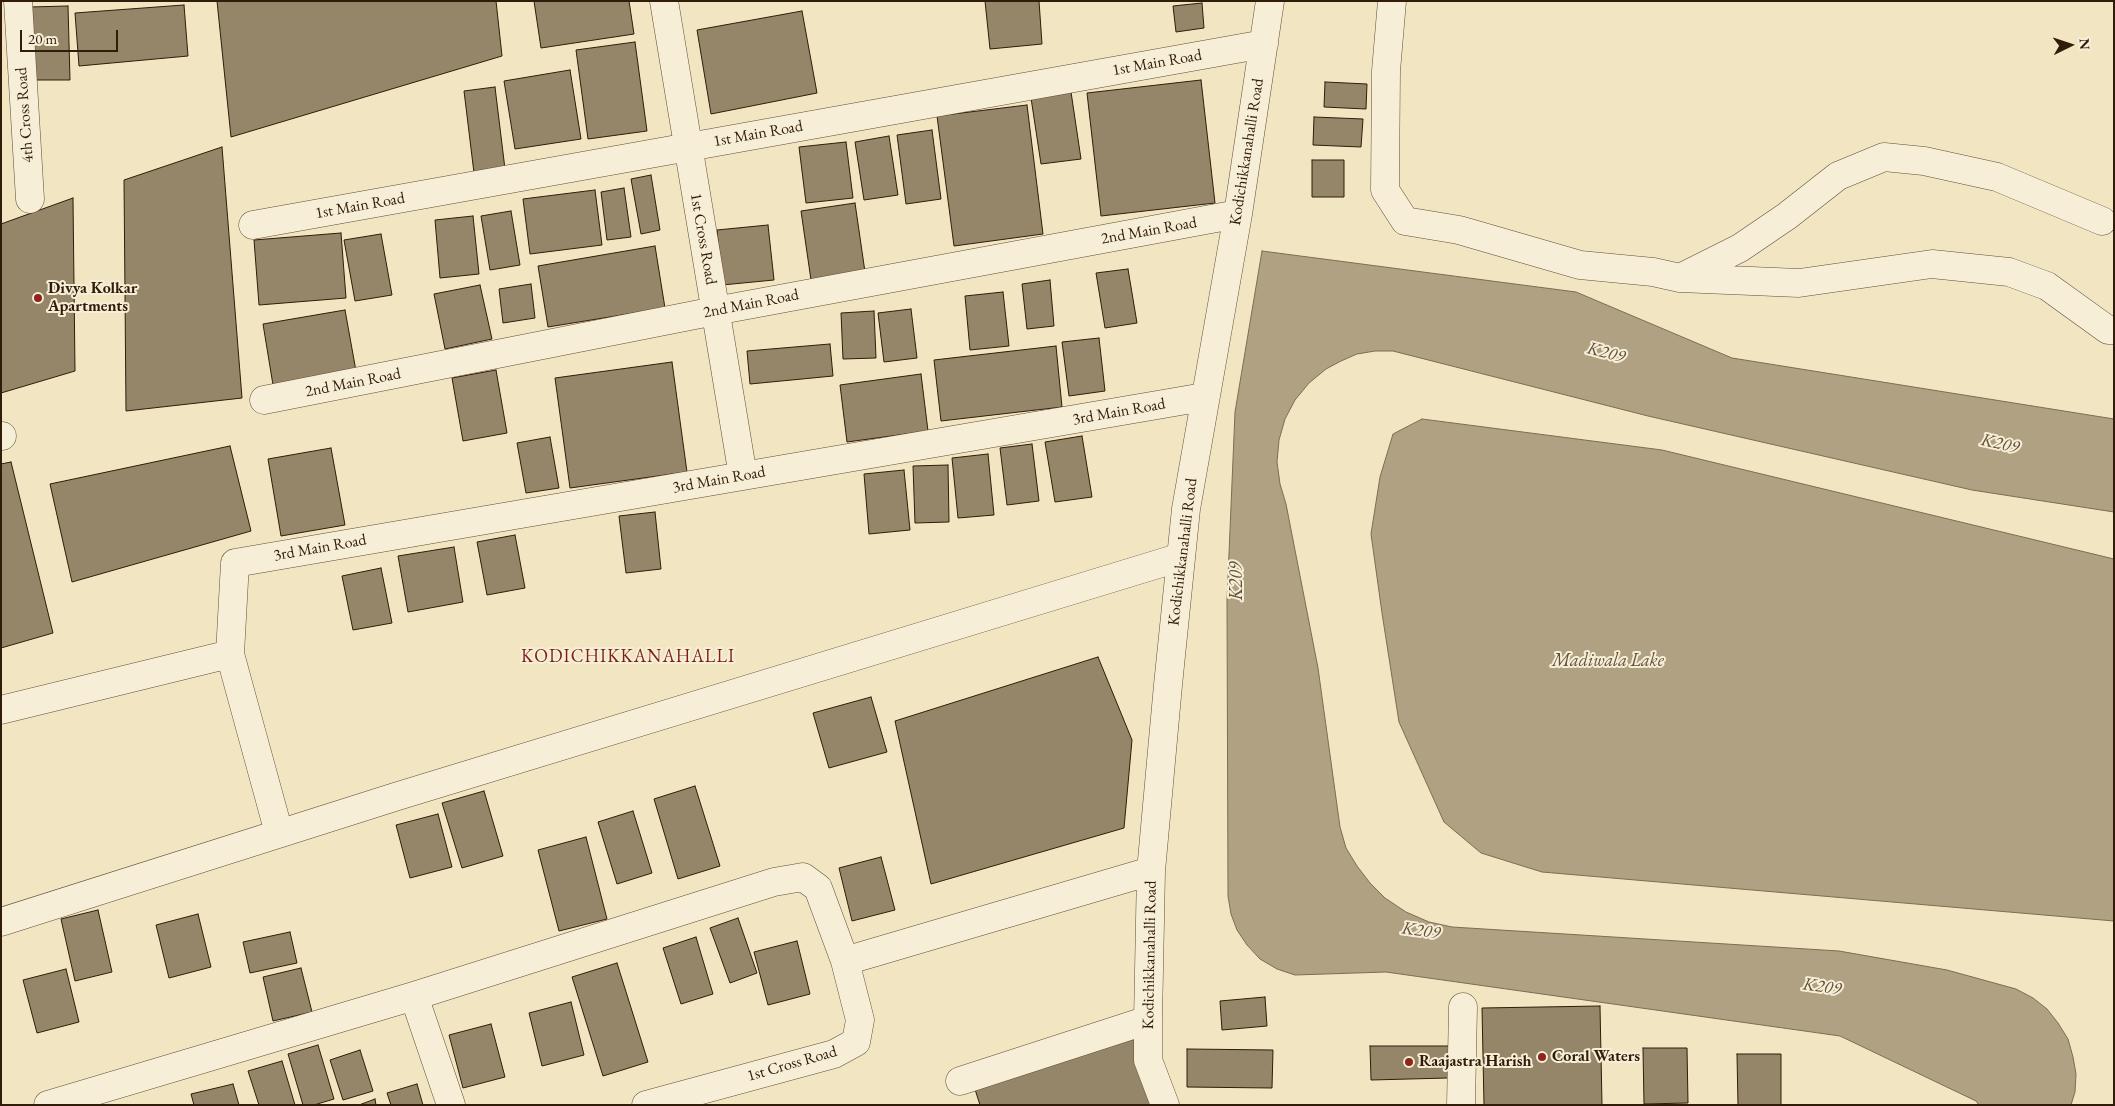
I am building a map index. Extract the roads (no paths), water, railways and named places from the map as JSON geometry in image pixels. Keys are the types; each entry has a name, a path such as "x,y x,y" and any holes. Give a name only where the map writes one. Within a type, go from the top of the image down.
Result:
{"street":[{"name":"4th Cross Road","path":"18,1 30,199"},
{"name":"1st Cross Road","path":"664,1 743,476"},
{"name":"Kodichikkanahalli Road","path":"1165,1105 1148,1060 1151,871 1186,509 1204,397 1238,214 1270,1"},
{"path":"1392,1 1386,71 1384,190 1405,221 1460,230 1580,265 1653,272 1680,278 1799,283 1932,264 2009,272 2047,286 2108,330 2114,330"},
{"name":"1st Main Road","path":"253,225 1264,44"},
{"path":"1680,278 1740,248 1787,216 1838,176 1884,157 1924,161 1996,178 2102,221"},
{"name":"2nd Main Road","path":"264,400 716,311 1238,214"},
{"name":"3rd Main Road","path":"230,654 235,563 1204,397"},
{"path":"1,922 279,833 1181,557"},
{"path":"1,710 230,654 279,833"},
{"path":"48,1105 414,996 774,882 803,877 818,888 845,962 1151,871"},
{"name":"1st Cross Road","path":"646,1105 834,1054 856,1042 860,1020 845,962"},
{"path":"414,996 451,1105"},
{"path":"1461,1105 1463,1007"},
{"path":"960,1081 1148,1020"}],"water":[{"name":"K209","path":"1262,251 1576,292 1732,358 2114,419 2114,512 1972,490 1648,416 1393,351 1375,351 1357,354 1341,361 1326,369 1309,383 1295,400 1285,419 1279,440 1277,462 1318,668 1340,827 1346,848 1357,866 1385,898 1406,912 1429,922 1452,927 1839,951 1947,970 2016,989 2033,998 2047,1009 2068,1039 2076,1074 2075,1092 2071,1105 1979,1105 1976,1101 1840,1036 1386,972 1295,975 1277,969 1260,959 1237,930 1231,914 1228,896 1227,601 1235,412"},
{"name":"Madiwala Lake","path":"1422,419 1662,450 2114,559 2114,921 1542,872 1481,853 1444,822 1399,722 1371,534 1380,477 1393,434"}],"place":[{"name":"Divya Kolkar Apartments","path":"38,298"},
{"name":"Coral Waters","path":"1542,1057"},
{"name":"Raajastra Harish","path":"1409,1062"}],"district":[{"name":"KODICHIKKANAHALLI","path":"628,657"}]}
